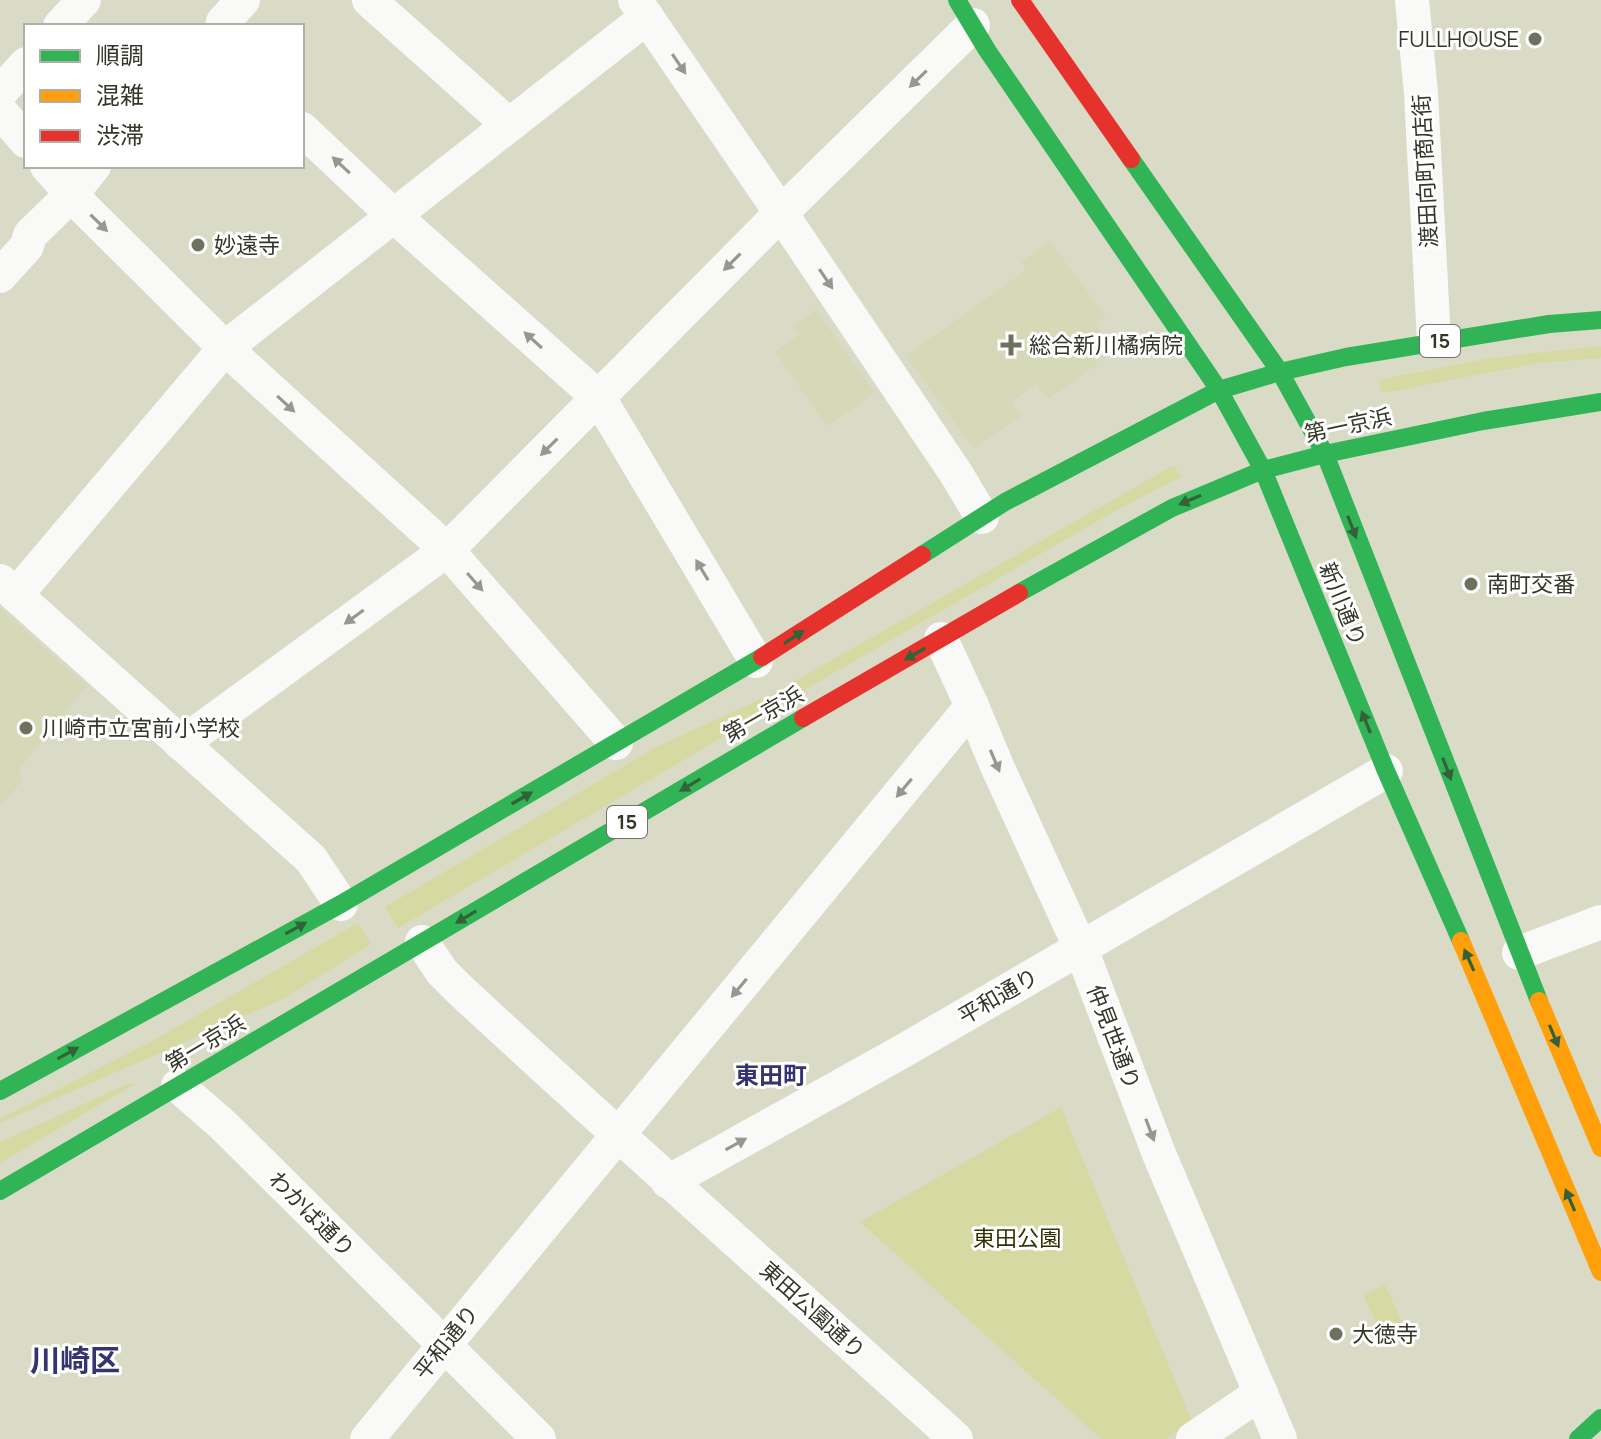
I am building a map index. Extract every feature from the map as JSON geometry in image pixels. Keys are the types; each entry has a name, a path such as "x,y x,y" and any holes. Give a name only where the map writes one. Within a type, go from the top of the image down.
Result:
{"main road":[{"name":"新川通り","path":"1020,0 1280,372 1325,454 1519,953 1601,1148"},
{"name":"新川通り","path":"970,8 987,50 1219,390 1263,470 1386,771 1494,1015 1601,1272"},
{"name":"15","path":"0,1091 341,904 756,661 1005,502 1219,390 1346,357 1549,324 1601,320"},
{"name":"第一京浜","path":"0,1191 941,639 1172,508 1263,470 1325,454 1483,421 1601,402"},
{"path":"1578,1439 1601,1418"}],"street":[{"path":"62,24 84,0"},
{"path":"223,24 243,0"},
{"path":"369,0 509,125"},
{"name":"渡田向町商店街","path":"1412,0 1421,93 1434,341"},
{"path":"341,904 311,859 8,588 225,348 509,125 641,8 957,475 982,517"},
{"path":"181,744 447,550 781,213 970,8"},
{"path":"0,93 24,66"},
{"path":"0,111 24,139"},
{"path":"304,131 393,215 599,398 756,661"},
{"path":"49,168 71,195 225,348 447,550 616,743"},
{"path":"2,271 27,246 30,235 71,195 92,168"},
{"name":"仲見世通り","path":"941,639 1081,949 1159,1154 1280,1439"},
{"name":"平和通り","path":"367,1439 972,706"},
{"name":"平和通り","path":"668,1182 890,1059 1386,771"},
{"path":"1519,953 1601,922"},
{"path":"422,942 442,972 459,989 668,1182"},
{"name":"わかば通り","path":"178,1086 223,1125 539,1439"},
{"name":"東田公園通り","path":"668,1182 956,1439"},
{"path":"1193,1439 1261,1393"}],"shaded area":[{"name":"総合新川橘病院","path":"1050,241 1106,317 1098,323 1102,342 1093,356 1098,364 1048,399 1036,384 1012,402 1021,416 974,449 906,356 1026,270 1021,262"},
{"path":"816,310 875,393 827,426 775,352 799,335 793,326"},
{"name":"川崎市立宮前小学校","path":"0,608 87,686 19,769 22,781 0,806"}],"green space":[{"path":"1601,346 1601,358 1540,363 1382,393 1378,380 1490,358"},
{"path":"1174,465 1181,477 1117,510 745,724 398,928 385,907 658,746 774,693"},
{"path":"358,923 371,944 283,999 0,1123 0,1119 154,1040"},
{"path":"130,1083 133,1085 0,1163 0,1142"},
{"name":"東田公園","path":"1061,1107 1192,1421 1166,1439 1101,1439 860,1222"},
{"path":"1385,1285 1405,1328 1384,1338 1363,1295"}],"traffic: fast":[{"path":"957,0 987,50 1219,390 1263,470 1386,771 1461,941"},
{"path":"1131,159 1280,372 1325,454 1539,1001"},
{"path":"922,555 1005,502 1219,390 1346,357 1549,324 1601,320"},
{"path":"1019,593 1172,508 1263,470 1483,421 1601,402"},
{"path":"0,1091 341,904 762,657"},
{"path":"0,1191 803,718"},
{"path":"1578,1439 1601,1418"}],"traffic: slow":[{"path":"1461,941 1601,1272"},
{"path":"1539,1001 1601,1148"}],"traffic: jam":[{"path":"1020,0 1131,159"},
{"path":"762,657 922,555"},
{"path":"803,718 1019,593"}],"place":[{"name":"FULLHOUSE","path":"1535,39"},
{"name":"妙遠寺","path":"198,245"},
{"name":"総合新川橘病院","path":"1011,345"},
{"name":"南町交番","path":"1471,584"},
{"name":"川崎市立宮前小学校","path":"26,728"},
{"name":"大徳寺","path":"1336,1334"}],"district":[{"name":"東田町","path":"771,1076"},
{"name":"川崎区","path":"75,1361"}]}
